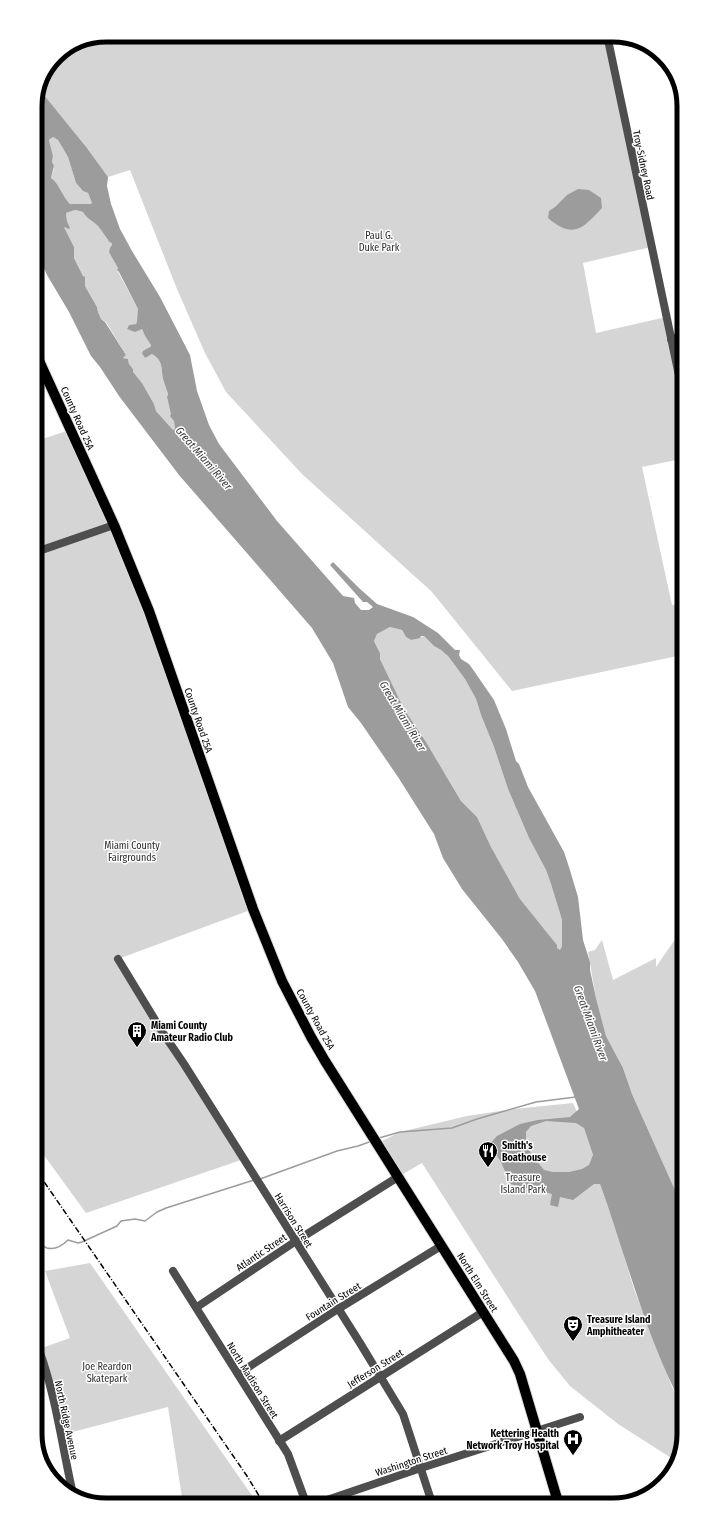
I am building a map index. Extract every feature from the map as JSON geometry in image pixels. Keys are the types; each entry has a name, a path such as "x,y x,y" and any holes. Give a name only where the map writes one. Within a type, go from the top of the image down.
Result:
{"main road":[{"name":"County Road 25A","path":"42,367 114,525 149,611 253,909 282,981 311,1036 344,1090"},
{"name":"North Elm Street","path":"344,1090 514,1362 520,1374 557,1498"}],"street":[{"name":"Troy-Sidney Road","path":"608,42 677,367"},
{"path":"671,339 677,338"},
{"path":"42,550 114,525"},
{"name":"Harrison Street","path":"118,959 403,1414 430,1498"},
{"name":"Atlantic Street","path":"197,1307 296,1241 398,1177"},
{"name":"Fountain Street","path":"238,1374 338,1309 441,1246"},
{"name":"North Madison Street","path":"173,1271 288,1454 304,1498"},
{"name":"Jefferson Street","path":"279,1441 483,1312"},
{"name":"North Ridge Avenue","path":"42,1360 46,1369 54,1401 72,1488"},
{"name":"Washington Street","path":"333,1498 580,1417"}],"green space":[{"name":"Paul G. Duke Park","path":"106,42 608,42 651,247 583,263 596,333 666,317 677,367 677,460 642,467 672,605 677,604 677,656 512,691 432,592 302,474 226,392 205,353 177,289 130,170 108,177 87,148 43,94 49,77 55,67 64,58 85,45"},
{"path":"53,137 58,140 68,157 76,183 83,191 88,193 92,203 70,204 54,180 51,178 54,169 52,162 53,156 49,140"},
{"path":"75,210 83,212 98,226 110,243 111,242 112,245 110,252 118,268 117,270 138,309 138,321 136,324 129,325 127,329 142,329 151,345 144,354 145,358 152,354 159,360 174,421 175,429 173,430 156,411 154,404 142,383 132,372 133,369 129,364 128,359 123,358 126,355 106,322 101,319 97,307 85,286 83,276 74,258 74,247 64,227 70,228 66,213"},
{"name":"Miami County Fairgrounds","path":"70,430 114,525 253,909 118,959 244,1159 86,1213 42,1152 42,439"},
{"path":"390,627 402,630 406,637 411,640 424,636 434,646 441,650 448,656 465,679 476,699 508,789 529,838 546,870 551,884 562,920 562,946 560,950 520,899 491,847 477,817 461,801 426,742 404,709 380,659 380,653 374,641 377,634"},
{"path":"677,937 677,1195 632,1094 623,1068 606,1036 596,998 588,952 595,950 602,940 613,980 656,958 656,967"},
{"name":"Treasure Island Park","path":"573,1103 584,1128 593,1155 600,1184 634,1289 672,1387 677,1396 677,1434 672,1459 618,1424 570,1386 548,1359 422,1163 398,1177 378,1143 400,1132 467,1116 514,1109"},
{"name":"Joe Reardon Skatepark","path":"90,1263 254,1498 182,1498 168,1407 61,1435 42,1361 42,1348 70,1338 45,1271"}],"water":[{"name":"Great Miami River","path":"43,94 87,148 108,177 107,186 111,204 120,229 160,297 190,355 197,391 209,425 219,444 277,521 343,596 354,598 355,603 361,610 369,610 373,607 367,602 363,602 330,565 333,562 377,604 413,617 438,633 455,650 460,650 459,655 461,659 469,664 494,700 506,729 516,761 519,764 528,787 564,852 578,897 583,940 590,962 590,970 596,998 606,1036 623,1068 632,1094 677,1195 677,1394 648,1326 600,1184 594,1184 573,1200 560,1197 558,1207 550,1205 552,1194 510,1184 504,1168 496,1154 487,1147 497,1136 520,1124 538,1120 570,1117 579,1109 535,991 502,939 462,889 443,858 434,834 398,777 361,723 348,707 333,663 312,628 179,475 119,396 91,356 69,312 47,275 42,263","holes":["53,137 58,140 68,157 76,183 83,191 88,193 92,203 70,204 54,180 51,178 54,166 52,162 53,156 49,140","75,210 83,212 98,226 110,243 111,242 112,245 109,252 138,309 136,324 129,325 127,329 135,332 142,329 151,345 142,353 145,358 152,354 159,360 168,394 167,397 171,414 170,416 174,421 175,429 173,430 156,411 154,404 142,383 133,372 128,359 123,358 126,355 105,322 101,319 97,307 85,286 85,277 83,276 74,258 74,247 64,227 70,228 66,213","390,627 402,630 406,637 411,640 424,636 434,646 441,650 448,656 465,679 476,699 508,789 529,838 546,870 551,884 562,920 562,946 560,950 520,899 491,847 477,817 461,801 426,742 404,709 380,659 380,653 374,641 377,634","546,1121 576,1123 584,1128 593,1155 589,1165 582,1169 569,1172 553,1172 544,1170 531,1154 526,1141 526,1132 531,1126"]},
{"path":"578,189 589,190 601,198 602,208 589,221 578,229 565,229 548,218 549,211 567,195"}],"waterway":[{"path":"379,1138 400,1132 452,1128 477,1119 536,1102 576,1097"},
{"path":"260,1179 337,1151 372,1141"},
{"path":"42,1246 47,1248 56,1248 68,1240 78,1243 82,1242 117,1226 121,1221 135,1219 145,1221 157,1212 166,1208 254,1180"}],"railway":[{"path":"42,1179 247,1476 260,1498"}],"place":[{"name":"Miami County Amateur Radio Club","path":"137,1048"},
{"name":"Smith's Boathouse","path":"488,1168"},
{"name":"Treasure Island Amphitheater","path":"573,1342"},
{"name":"Kettering Health Network Troy Hospital","path":"573,1456"}]}
